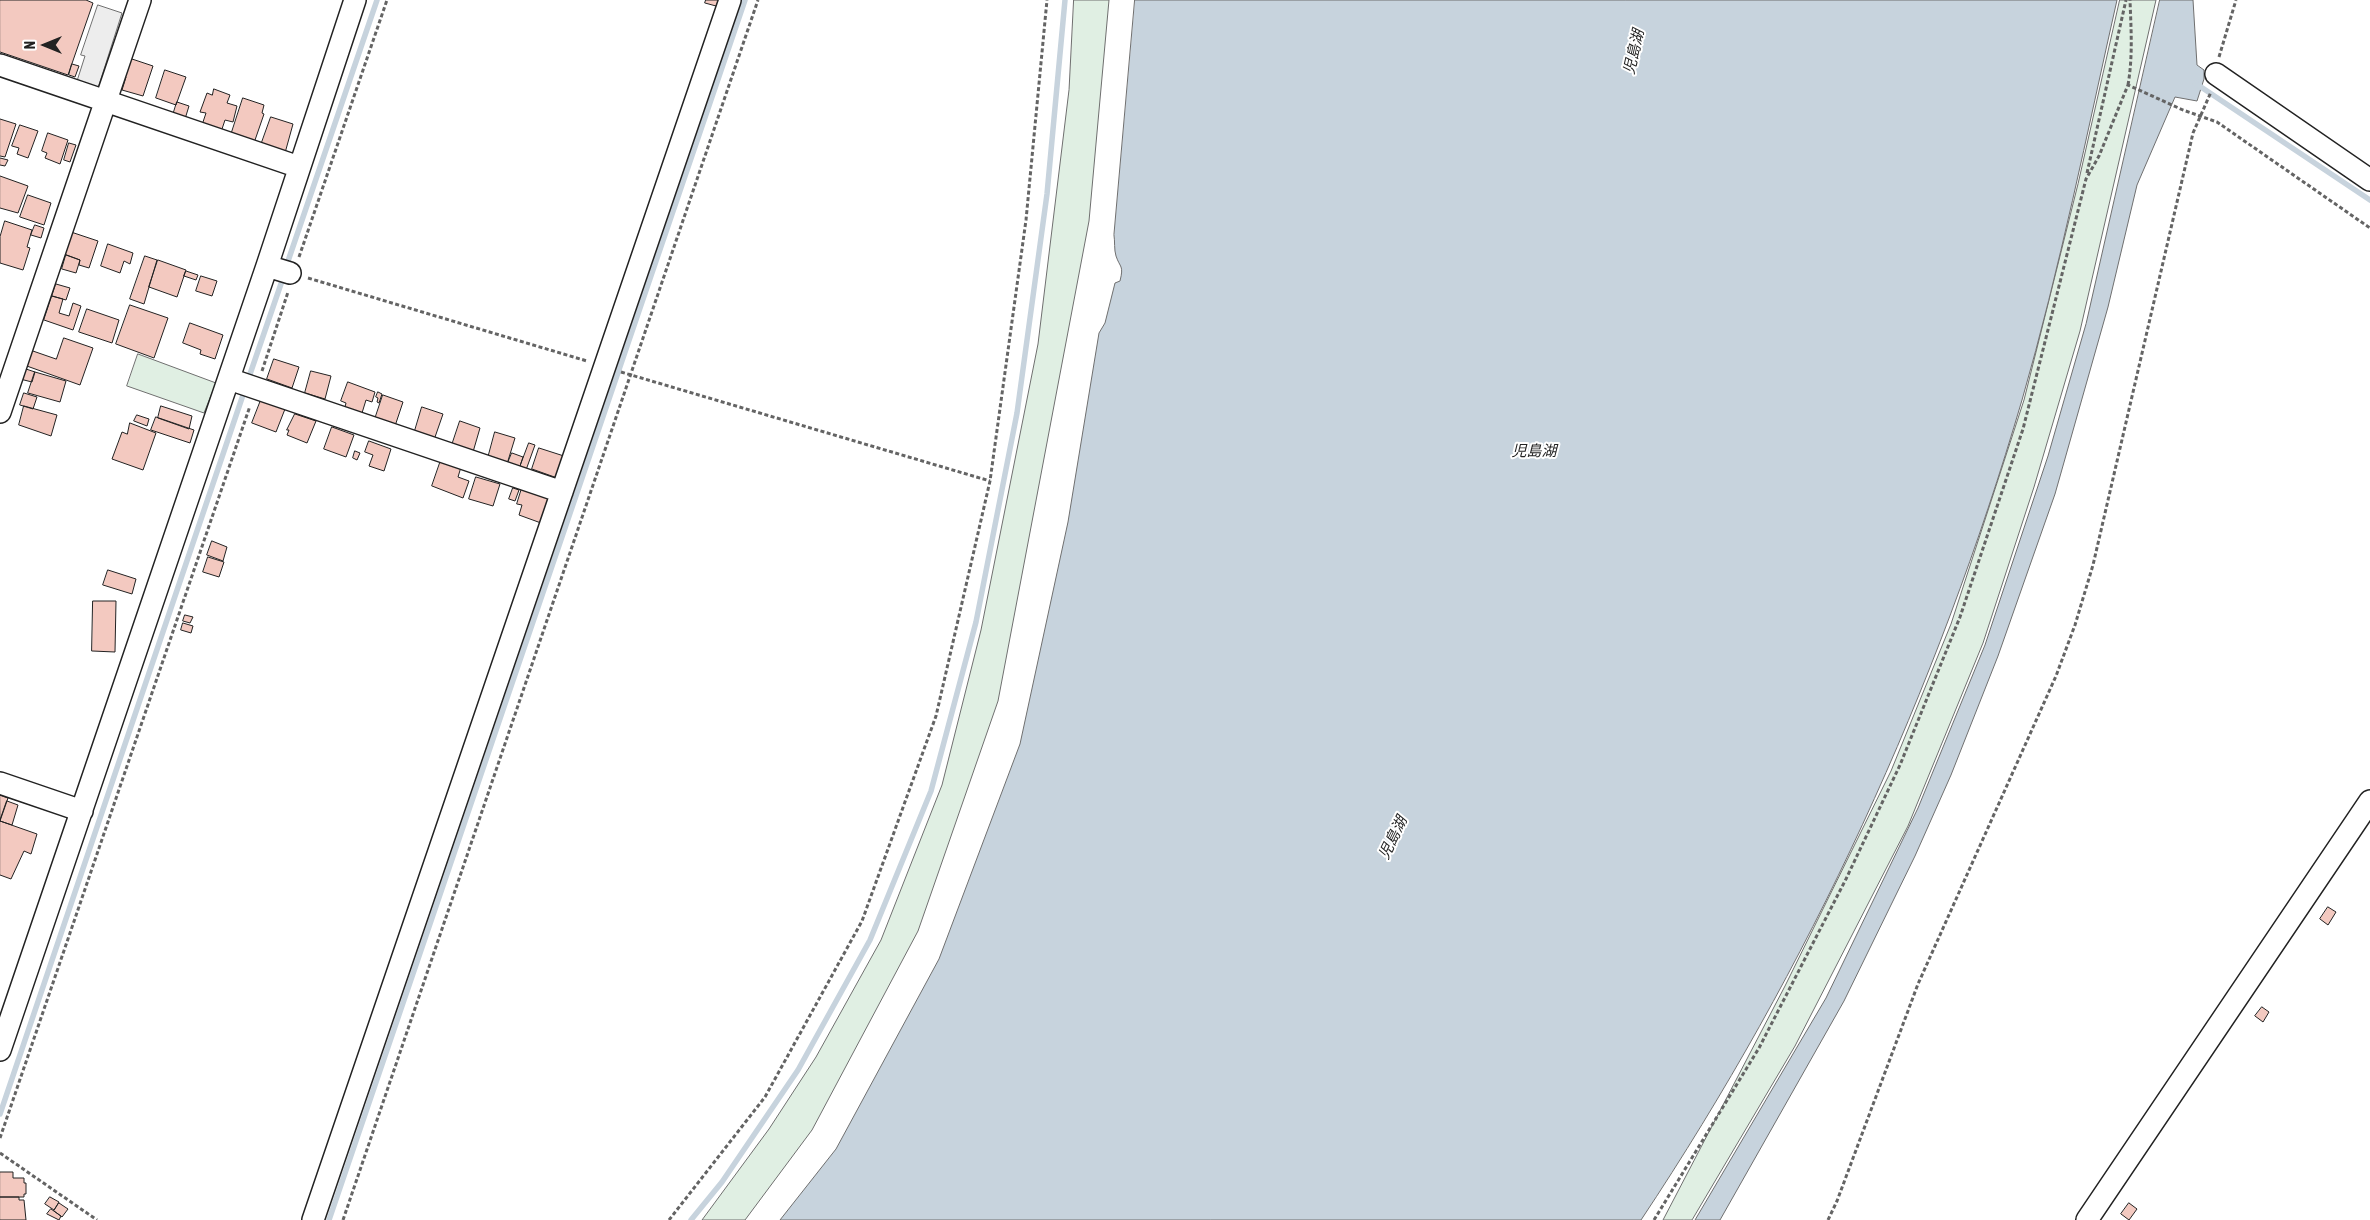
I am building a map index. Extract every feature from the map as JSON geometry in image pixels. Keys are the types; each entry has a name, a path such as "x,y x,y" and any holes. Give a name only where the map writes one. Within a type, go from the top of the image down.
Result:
{"street":[{"path":"0,412 140,0"},
{"path":"0,1050 82,811 244,385 282,270 299,167 355,0"},
{"path":"312,1220 562,492 615,370 730,0"},
{"path":"0,65 299,167"},
{"path":"2216,74 2370,180"},
{"path":"244,385 562,492"},
{"path":"0,783 82,811"},
{"path":"2086,1220 2370,802"}],"path":[{"path":"0,1138 107,820 282,270 387,0"},
{"path":"343,1220 758,0"},
{"path":"669,1220 765,1097 862,920 936,716 990,481 1026,220 1047,0"},
{"path":"2086,179 2099,156 2128,84 2132,62 2133,36 2128,0"},
{"path":"1654,1220 1759,1048 1846,879 1900,765 1960,617 2023,428 2086,179 2128,0"},
{"path":"2216,74 2236,0"},
{"path":"2128,84 2183,110 2217,122 2370,228"},
{"path":"1828,1220 1837,1201 1918,984 2034,726 2075,625 2093,565 2193,133 2207,103"},
{"path":"282,270 990,481"},
{"path":"0,1153 97,1220"}],"green space":[{"path":"1074,0 1109,0 1089,221 998,701 918,931 812,1130 745,1220 702,1220 769,1129 816,1057 881,940 942,785 981,630 1038,344 1069,90"},
{"path":"2120,0 2156,0 2080,331 2034,487 1983,643 1908,826 1795,1046 1692,1220 1663,1220 1785,986 1891,771 1951,624 2024,400 2078,184"},
{"path":"138,354 216,383 204,413 127,386"}],"shaded area":[{"path":"98,5 122,13 98,88 77,81 85,56 81,55"}],"water":[{"name":"児島湖","path":"1135,0 2117,0 2049,301 2036,350 1988,508 1950,615 1908,720 1863,824 1813,926 1759,1026 1702,1124 1641,1220 780,1220 836,1149 939,959 1020,744 1068,522 1099,333 1105,323 1115,283 1120,281 1122,272 1115,254 1114,235"},
{"path":"2160,0 2193,0 2197,65 2204,70 2204,79 2197,101 2175,97 2137,185 2108,307 2055,494 1998,656 1951,775 1915,856 1844,1001 1720,1220 1695,1220 1826,998 1918,808 1985,645 2048,456 2086,324"}],"building":[{"path":"0,0 86,0 93,3 68,75 0,52"},
{"path":"706,0 719,0 716,6 705,3"},
{"path":"129,58 153,66 143,96 122,90 126,77 123,75"},
{"path":"72,64 79,66 75,77 69,75"},
{"path":"165,70 186,77 176,105 156,98"},
{"path":"214,89 230,95 227,103 237,106 233,122 225,120 221,132 202,125 206,113 200,112 207,93 212,95"},
{"path":"243,98 264,105 262,113 264,114 254,143 231,135"},
{"path":"177,102 189,106 185,119 173,115"},
{"path":"271,117 293,124 285,153 261,145"},
{"path":"0,119 16,124 5,157 0,156"},
{"path":"20,125 38,131 28,158 17,154 19,148 12,146"},
{"path":"48,133 68,140 60,164 45,158 47,153 42,151"},
{"path":"69,143 76,145 70,162 64,160"},
{"path":"0,158 8,160 5,166 0,165"},
{"path":"0,176 28,186 18,213 0,208"},
{"path":"28,195 51,203 44,225 20,217"},
{"path":"5,221 32,230 27,247 30,248 23,270 0,263 0,237"},
{"path":"35,225 44,228 41,238 31,235"},
{"path":"71,232 98,241 89,268 79,265 80,260 64,254"},
{"path":"108,244 133,253 130,264 124,261 120,273 101,266"},
{"path":"66,255 80,260 76,273 62,269"},
{"path":"145,256 157,260 144,304 130,299"},
{"path":"158,260 186,270 177,297 149,287"},
{"path":"186,271 198,275 196,280 184,276"},
{"path":"201,276 217,281 212,296 196,291"},
{"path":"56,284 70,288 66,300 52,296"},
{"path":"52,296 63,299 59,313 69,316 73,303 81,306 73,330 44,320"},
{"path":"130,305 168,318 154,358 116,344"},
{"path":"87,309 119,320 112,343 79,332"},
{"path":"190,323 223,335 215,359 200,354 201,350 183,343"},
{"path":"64,338 93,348 80,385 24,365 30,350 56,359"},
{"path":"274,359 299,367 292,388 267,379"},
{"path":"23,368 35,372 32,382 20,379"},
{"path":"311,371 331,376 325,399 305,393"},
{"path":"35,372 66,381 60,402 28,393"},
{"path":"348,382 375,392 372,402 366,400 362,413 345,407 346,403 341,401"},
{"path":"378,392 382,394 379,403 376,397"},
{"path":"24,393 37,397 33,409 20,405"},
{"path":"383,395 403,402 395,426 375,419"},
{"path":"261,400 285,409 276,432 252,423"},
{"path":"24,406 57,415 51,436 19,425"},
{"path":"161,406 192,416 189,429 158,418"},
{"path":"422,407 443,414 434,440 414,434"},
{"path":"295,414 316,421 307,443 287,435 289,430 287,430"},
{"path":"137,415 149,419 147,426 134,421"},
{"path":"156,417 194,430 190,443 151,430"},
{"path":"460,421 480,428 473,452 452,445"},
{"path":"130,423 156,433 143,470 112,459 122,432 127,434"},
{"path":"332,427 354,435 346,457 324,449"},
{"path":"495,432 515,438 507,464 488,458"},
{"path":"369,441 391,449 384,471 369,466 373,455 365,452"},
{"path":"529,443 535,445 526,470 520,467"},
{"path":"539,448 567,457 560,479 532,469"},
{"path":"355,451 360,453 357,460 353,458"},
{"path":"512,453 523,457 519,469 507,465"},
{"path":"441,460 461,467 458,477 469,481 463,498 432,486"},
{"path":"476,477 500,484 493,506 469,499"},
{"path":"513,488 519,490 515,501 509,499"},
{"path":"522,488 549,498 541,523 519,515 522,505 517,504"},
{"path":"212,541 227,547 223,561 207,555"},
{"path":"208,557 224,562 219,577 203,572"},
{"path":"108,570 136,579 132,594 103,585"},
{"path":"93,601 116,601 115,652 92,651"},
{"path":"185,615 193,617 190,623 183,621"},
{"path":"183,623 193,626 191,633 181,630"},
{"path":"0,795 8,798 0,821"},
{"path":"7,801 18,805 12,825 0,821"},
{"path":"0,821 37,834 31,854 24,851 11,879 0,875"},
{"path":"2328,907 2336,912 2328,925 2320,919"},
{"path":"2262,1007 2269,1012 2263,1022 2255,1016"},
{"path":"0,1172 13,1172 13,1178 24,1178 26,1194 24,1194 24,1197 0,1197"},
{"path":"0,1197 19,1197 19,1200 24,1200 26,1220 0,1220"},
{"path":"50,1197 59,1202 54,1210 45,1204"},
{"path":"59,1203 68,1209 62,1217 54,1211"},
{"path":"2129,1203 2137,1209 2129,1220 2121,1214"},
{"path":"51,1209 61,1216 59,1220 47,1214"}],"waterway":[{"path":"286,267 377,0"},
{"path":"329,1220 745,0"},
{"path":"691,1220 722,1182 798,1070 870,940 931,791 976,622 1017,413 1047,194 1065,0"},
{"path":"2195,83 2370,200"},
{"path":"248,380 284,275"},
{"path":"0,1114 245,389"}]}
